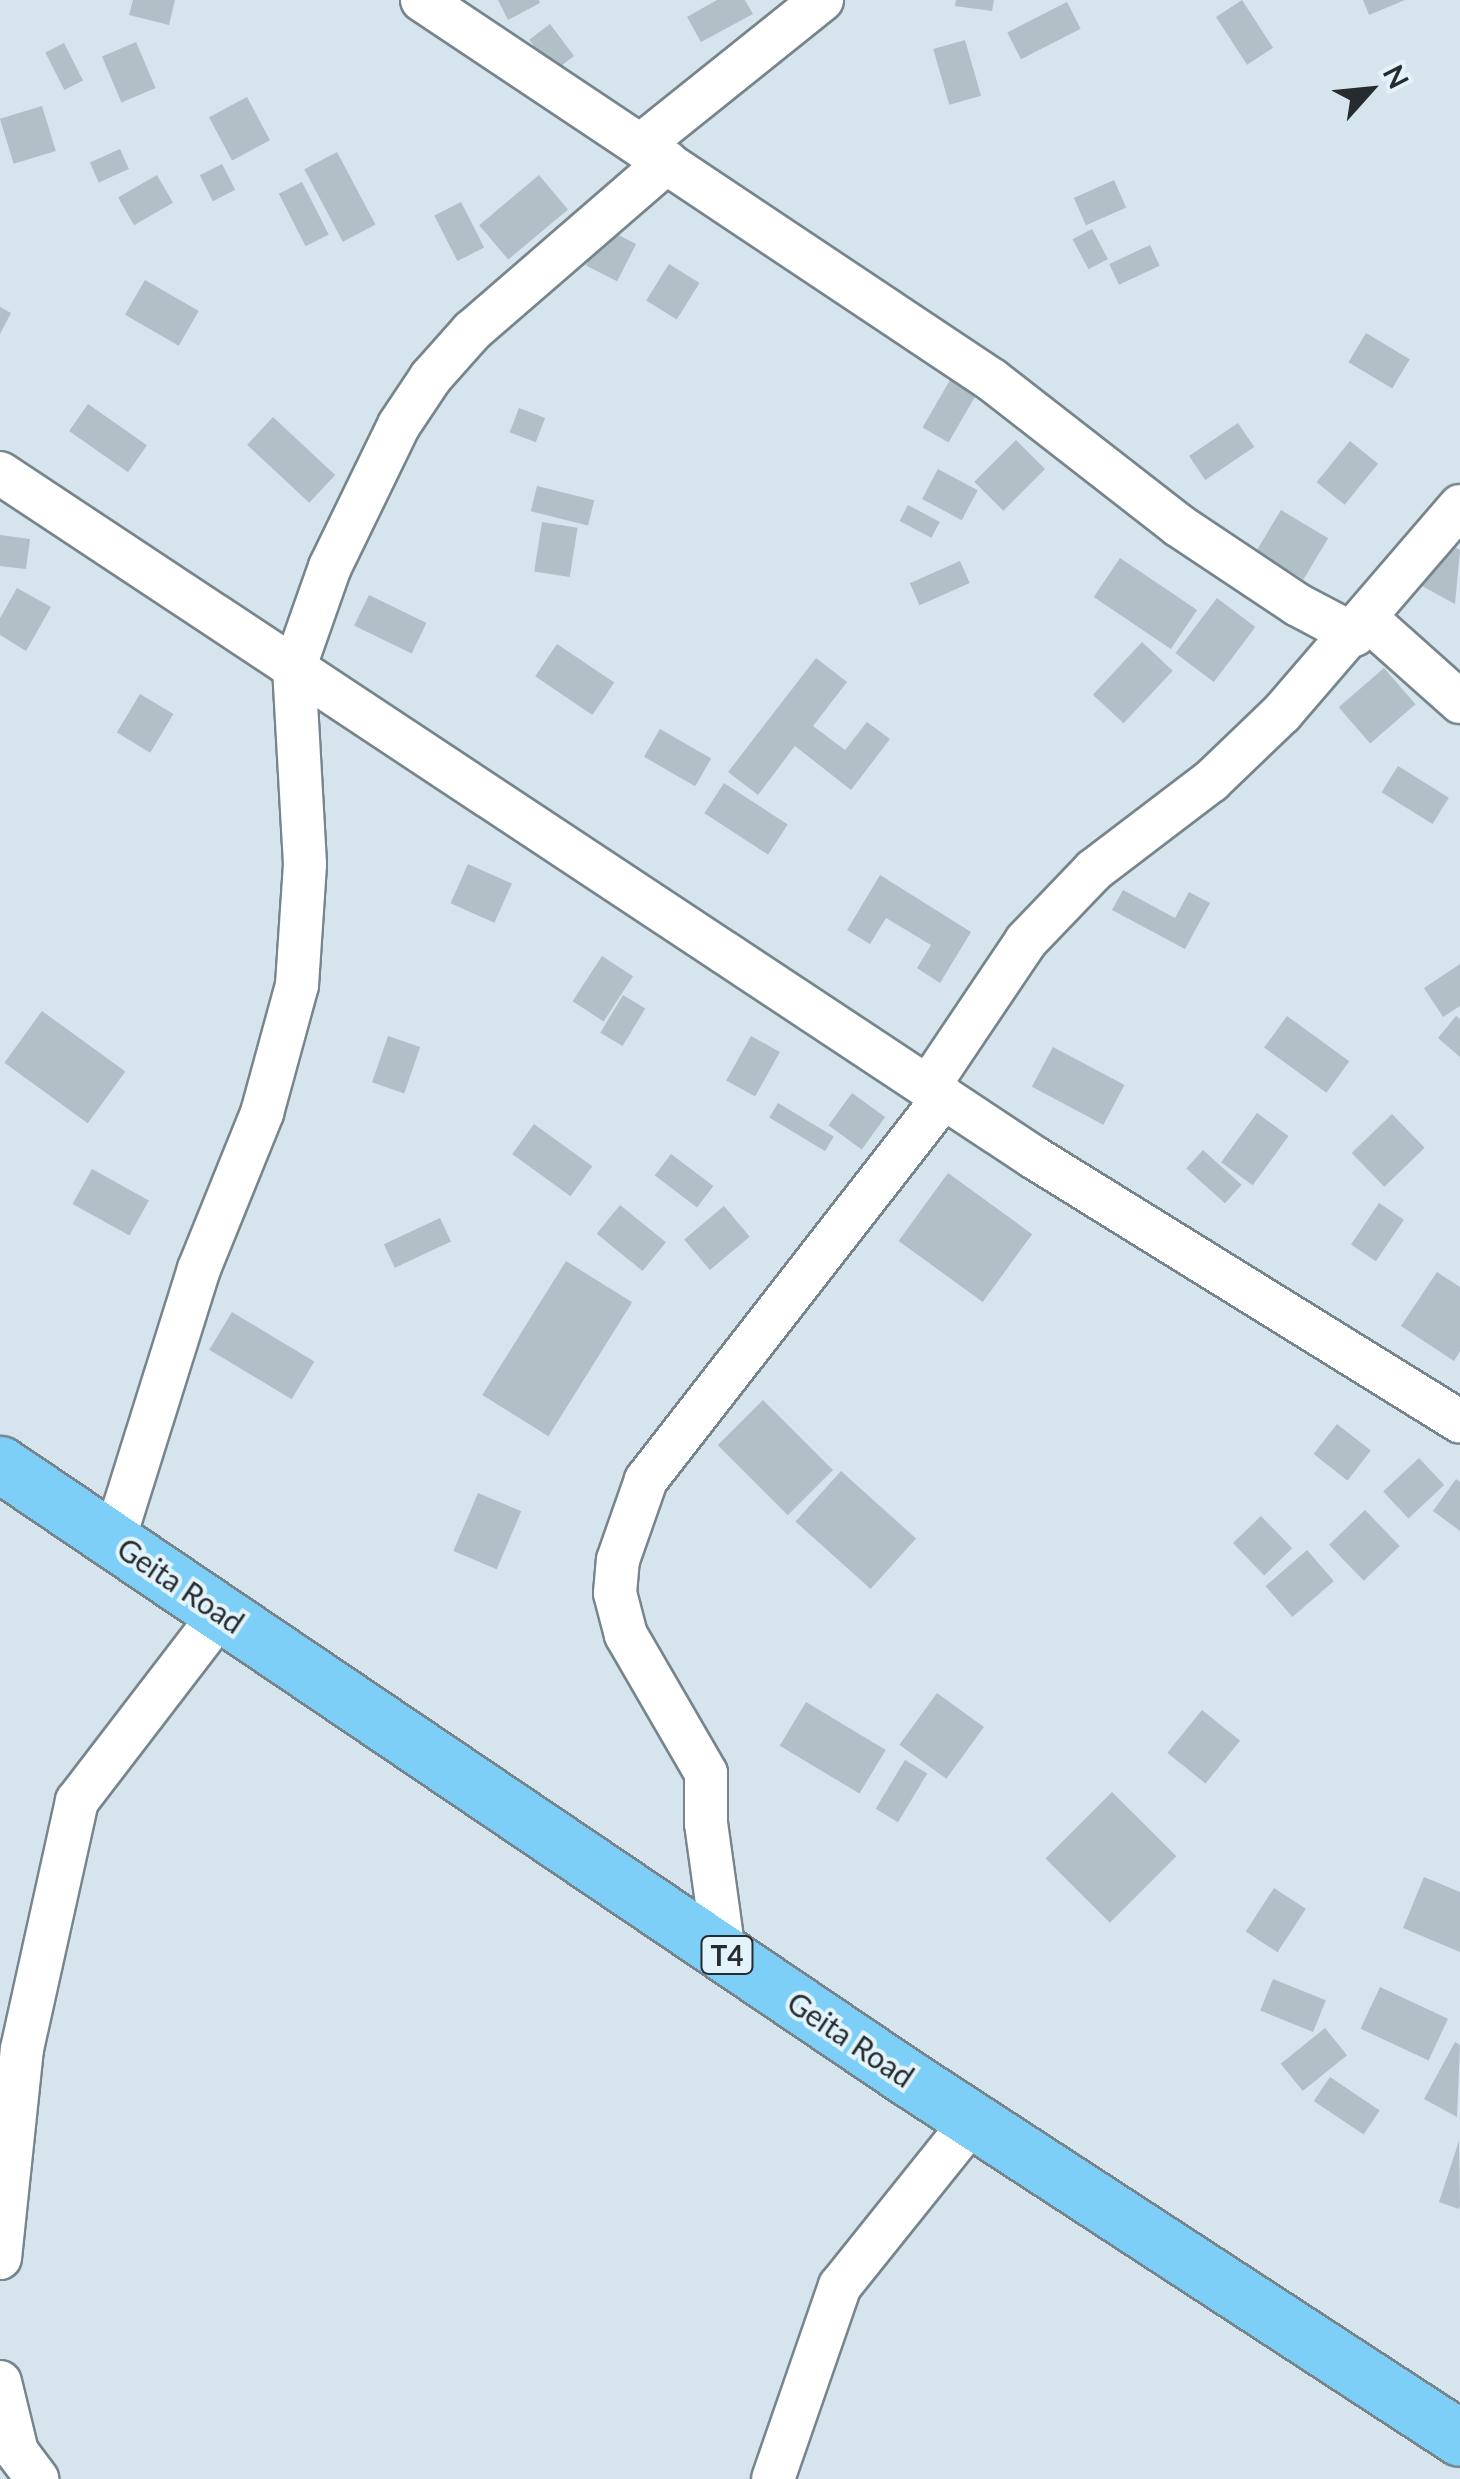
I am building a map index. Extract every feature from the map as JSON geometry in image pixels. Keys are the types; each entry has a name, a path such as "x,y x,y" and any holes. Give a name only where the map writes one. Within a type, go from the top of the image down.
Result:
{"highway":[{"name":"Geita Road","path":"0,1464 724,1954 1460,2438"}],"street":[{"path":"422,0 992,380 1178,525 1298,606 1361,627 1460,702"},
{"path":"114,1540 199,1269 262,1113 298,985 305,864 294,670 330,567 399,425 431,377 472,330 654,154 822,0"},
{"path":"0,473 936,1092 1460,1421"},
{"path":"724,1954 706,1824 706,1773 626,1635 616,1593 618,1560 646,1480 936,1092 1026,941 1094,870 1211,781 1361,627 1460,506"},
{"path":"0,2258 22,2049 77,1801 221,1613"},
{"path":"773,2479 840,2286 973,2120"},
{"path":"0,2382 17,2452 37,2479"}],"building":[{"path":"133,0 175,0 169,25 129,15"},
{"path":"498,0 539,0 540,3 508,20"},
{"path":"717,0 745,0 753,14 701,42 687,17"},
{"path":"956,0 994,0 992,11 955,6"},
{"path":"1242,0 1273,48 1247,65 1216,17"},
{"path":"1363,0 1405,0 1369,15"},
{"path":"1067,2 1081,29 1021,59 1007,32"},
{"path":"550,24 574,56 553,72 529,40"},
{"path":"965,40 981,96 949,105 933,49"},
{"path":"136,42 156,88 121,102 102,56"},
{"path":"64,43 83,80 64,90 45,53"},
{"path":"247,97 270,140 232,160 209,117"},
{"path":"42,106 56,151 14,164 0,119"},
{"path":"120,149 129,169 99,183 90,162"},
{"path":"337,152 375,224 343,242 304,169"},
{"path":"222,164 235,190 213,201 200,175"},
{"path":"157,175 173,203 134,225 118,198"},
{"path":"539,175 568,209 508,260 479,225"},
{"path":"1114,180 1126,207 1086,225 1074,198"},
{"path":"302,182 329,235 306,246 279,194"},
{"path":"461,202 484,247 457,261 434,216"},
{"path":"605,228 636,244 617,281 586,265"},
{"path":"1092,229 1108,259 1089,269 1073,239"},
{"path":"1150,245 1160,266 1119,285 1109,264"},
{"path":"669,264 700,283 677,320 646,300"},
{"path":"145,280 199,311 179,346 125,315"},
{"path":"0,307 11,313 0,334"},
{"path":"1366,333 1410,359 1392,388 1348,362"},
{"path":"954,373 980,388 948,443 922,428"},
{"path":"88,404 147,445 128,472 69,431"},
{"path":"519,408 545,418 536,442 510,432"},
{"path":"273,417 335,475 309,503 247,445"},
{"path":"1238,423 1254,447 1205,480 1189,456"},
{"path":"1016,440 1045,469 1003,511 974,482"},
{"path":"1350,441 1378,464 1345,505 1317,482"},
{"path":"938,469 978,490 962,520 922,499"},
{"path":"537,486 594,500 588,526 531,511"},
{"path":"908,505 940,522 931,538 900,521"},
{"path":"1281,510 1328,538 1303,579 1256,551"},
{"path":"542,522 578,528 570,577 534,571"},
{"path":"0,535 30,539 26,569 0,566"},
{"path":"1443,541 1460,550 1455,604 1420,585"},
{"path":"1120,558 1197,610 1171,649 1094,597"},
{"path":"960,561 970,583 920,605 910,583"},
{"path":"17,588 51,607 26,651 0,635 0,618"},
{"path":"369,595 427,623 412,654 354,626"},
{"path":"1217,598 1255,627 1214,682 1175,653"},
{"path":"1142,642 1173,671 1124,723 1093,695"},
{"path":"557,644 614,683 592,715 535,676"},
{"path":"816,658 847,682 813,726 845,750 867,722 890,739 851,790 795,746 758,795 728,772"},
{"path":"1384,668 1415,704 1370,744 1339,707"},
{"path":"140,694 173,714 150,753 117,733"},
{"path":"660,729 711,758 695,786 644,757"},
{"path":"1398,766 1449,798 1432,824 1382,792"},
{"path":"724,783 788,824 768,855 704,813"},
{"path":"468,864 512,884 494,923 451,903"},
{"path":"880,875 971,932 940,983 917,968 931,945 886,918 870,944 847,930"},
{"path":"1123,890 1175,918 1189,892 1210,903 1185,949 1112,910"},
{"path":"602,956 633,976 604,1021 573,1001"},
{"path":"1460,964 1460,1006 1443,1017 1424,988"},
{"path":"623,995 645,1008 623,1046 600,1033"},
{"path":"42,1011 125,1072 88,1123 4,1063"},
{"path":"1287,1016 1349,1061 1326,1093 1264,1048"},
{"path":"1456,1016 1460,1019 1460,1057 1438,1038"},
{"path":"388,1036 420,1047 404,1093 372,1082"},
{"path":"751,1036 780,1052 755,1097 726,1081"},
{"path":"1053,1047 1125,1085 1103,1125 1032,1087"},
{"path":"852,1093 885,1117 862,1149 828,1125"},
{"path":"778,1103 834,1136 825,1151 769,1118"},
{"path":"1257,1113 1289,1136 1253,1185 1221,1162"},
{"path":"1392,1114 1425,1148 1384,1187 1352,1153"},
{"path":"534,1124 592,1166 571,1196 512,1154"},
{"path":"1203,1150 1242,1185 1225,1203 1186,1169"},
{"path":"671,1154 713,1186 697,1207 655,1176"},
{"path":"92,1169 149,1201 129,1235 73,1204"},
{"path":"948,1173 1032,1234 983,1302 899,1241"},
{"path":"1379,1203 1404,1220 1376,1261 1351,1244"},
{"path":"620,1205 666,1242 643,1271 597,1234"},
{"path":"724,1206 750,1237 710,1270 684,1239"},
{"path":"440,1218 451,1242 395,1268 384,1244"},
{"path":"566,1261 632,1302 548,1436 482,1395"},
{"path":"1437,1272 1460,1287 1460,1351 1454,1361 1401,1326"},
{"path":"232,1312 314,1361 292,1399 209,1350"},
{"path":"763,1400 833,1470 788,1515 718,1445"},
{"path":"1337,1424 1371,1450 1347,1480 1314,1454"},
{"path":"1419,1458 1444,1485 1408,1518 1383,1491"},
{"path":"841,1471 916,1539 871,1589 795,1522"},
{"path":"1456,1479 1460,1482 1460,1531 1433,1511"},
{"path":"478,1493 521,1511 497,1569 453,1551"},
{"path":"1365,1510 1400,1546 1364,1581 1329,1545"},
{"path":"1261,1516 1292,1548 1264,1575 1233,1543"},
{"path":"1307,1550 1334,1581 1292,1617 1265,1586"},
{"path":"937,1693 984,1727 946,1779 899,1745"},
{"path":"806,1702 886,1750 859,1794 780,1746"},
{"path":"1202,1710 1240,1741 1205,1784 1167,1753"},
{"path":"905,1760 927,1773 898,1822 876,1809"},
{"path":"1112,1792 1176,1856 1110,1923 1046,1858"},
{"path":"1424,1877 1460,1892 1460,1952 1403,1928"},
{"path":"1274,1888 1306,1909 1278,1952 1246,1932"},
{"path":"1273,1979 1326,2000 1313,2032 1260,2011"},
{"path":"1380,1987 1448,2019 1429,2060 1361,2029"},
{"path":"1325,2028 1347,2055 1303,2091 1281,2064"},
{"path":"1455,2042 1460,2045 1457,2117 1424,2099"},
{"path":"1330,2077 1380,2111 1364,2135 1314,2101"},
{"path":"1459,2141 1460,2206 1459,2209 1439,2202"}]}
